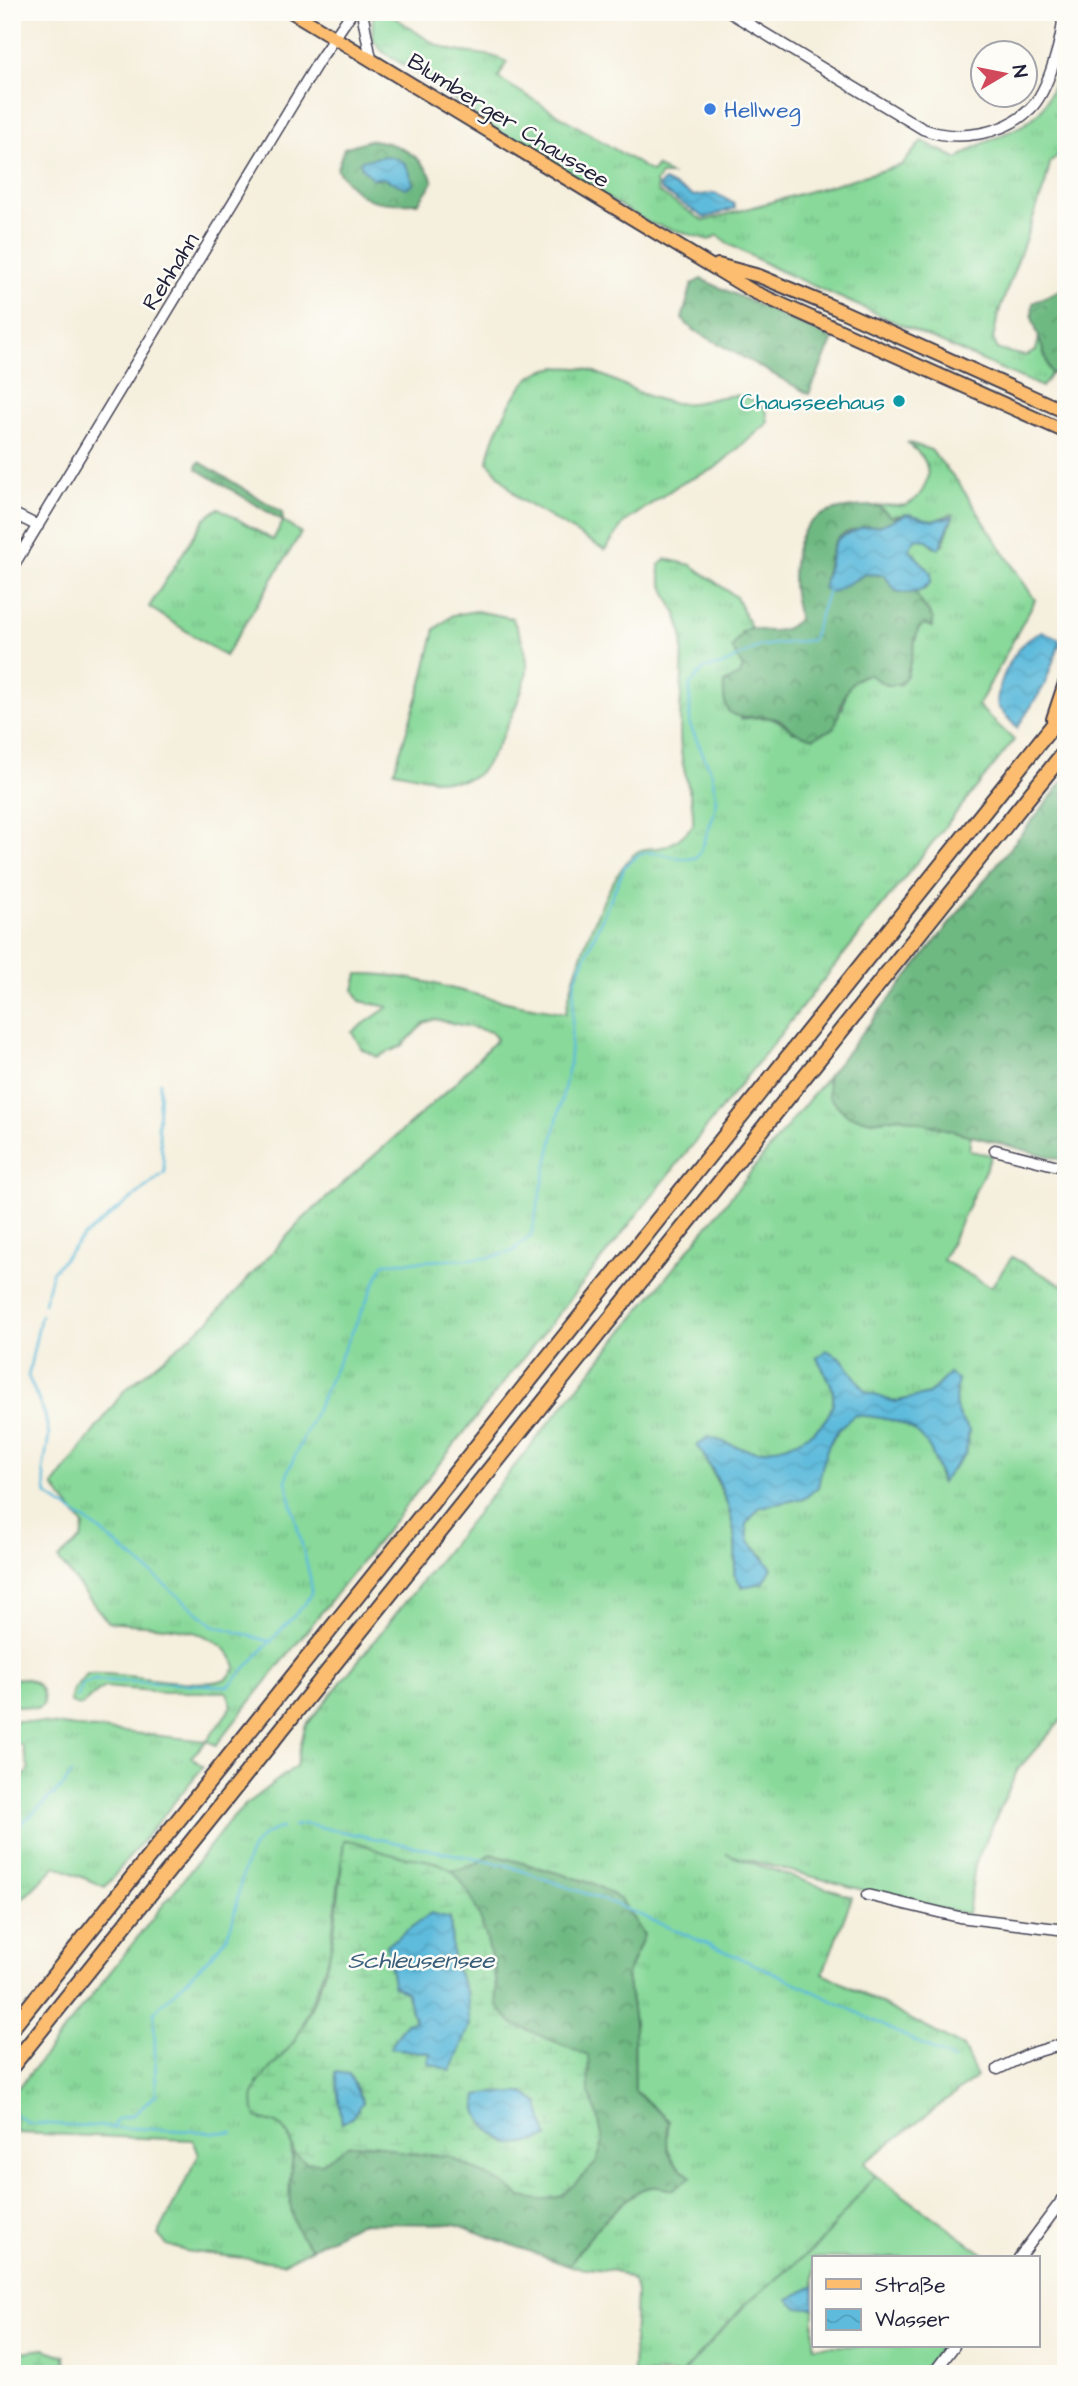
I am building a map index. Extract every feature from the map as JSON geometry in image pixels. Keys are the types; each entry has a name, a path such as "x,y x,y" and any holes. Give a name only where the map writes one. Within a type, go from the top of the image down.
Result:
{"highway":[{"path":"1051,727 1066,683"},
{"path":"12,2028 1066,709"},
{"path":"12,2066 1066,750"}],"main road":[{"name":"Blumberger Chaussee","path":"292,12 625,217 754,292 1066,432"},
{"name":"Blumberger Chaussee","path":"704,261 759,276 815,299 1066,411"}],"street":[{"name":"Rehhahn","path":"12,568 318,62 352,12"},
{"path":"362,12 371,59"},
{"path":"729,12 923,130 949,137 970,135 1013,122 1033,107 1064,35 1063,12"},
{"path":"12,513 38,526"},
{"path":"995,1150 1066,1168"},
{"path":"867,1895 959,1917 1066,1930"},
{"path":"998,2069 1029,2054 1066,2043"},
{"path":"1020,2256 1066,2195"},
{"path":"933,2374 952,2348"}],"green space":[{"path":"373,12 394,12 393,16 444,48 507,62 498,78 652,172 656,166 671,175 661,175 656,182 658,192 704,221 902,165 922,141 958,159 1036,116 1050,92 1066,44 1066,148 1050,163 1045,185 998,315 993,339 998,350 1026,356 1036,351 1039,337 1051,374 1042,387 780,271 726,243 718,235 709,240 649,223 486,125 439,88 382,51 372,37"},
{"path":"369,140 398,147 423,165 433,182 418,203 372,200 354,190 346,181 337,169 344,148"},
{"path":"701,279 833,339 809,394 692,329 682,319 692,284"},
{"path":"1066,287 1066,370 1051,374 1032,317 1033,303"},
{"path":"557,367 589,370 652,398 675,403 743,396 766,409 768,423 714,469 680,484 625,522 605,550 519,499 488,462 499,427 519,390 535,374"},
{"path":"907,442 931,450 958,482 1035,600 978,706 1014,740 216,1745 207,1741 232,1706 227,1692 164,1692 104,1687 80,1706 70,1702 73,1689 87,1674 198,1683 225,1679 236,1667 228,1652 215,1641 199,1634 161,1626 108,1622 58,1559 82,1538 84,1526 53,1486 124,1391 210,1320 303,1219 450,1088 497,1039 491,1032 435,1019 424,1023 402,1046 377,1057 362,1049 352,1032 388,1007 360,1001 354,990 358,974 413,979 510,1003 566,1013 575,975 592,927 614,881 626,863 640,850 672,843 693,825 680,736 682,636 660,575 659,565 666,559 691,565 736,597 751,627 741,632 744,668 738,676 741,719 769,718 793,732 843,708 849,686 861,676 868,674 886,685 899,685 907,675 918,629 924,624 932,627 933,619 915,593 925,589 931,573 909,549 915,538 927,540 934,547 943,545 953,516 951,514 933,521 908,514 890,516 878,506 906,505 922,492 927,478 926,465"},
{"path":"200,462 282,512 283,521 197,469"},
{"path":"878,506 890,516 898,517 882,525 854,530 839,538 833,545 825,578 856,580 865,574 883,575 906,593 915,593 933,619 933,627 924,624 918,629 907,675 899,685 886,685 868,674 859,677 848,688 834,728 813,738 790,729 779,720 732,714 724,699 724,683 738,676 743,668 732,648 739,638 749,629 775,631 788,628 798,620 793,588 794,561 804,531 825,513 839,509"},
{"path":"219,508 273,540 283,521 301,533 225,656 149,607 205,518"},
{"path":"476,611 512,618 526,656 527,669 521,693 498,745 480,771 464,780 444,781 394,771 422,683 435,629 453,615"},
{"path":"1066,778 1066,1161 900,1117 872,1121 847,1115 829,1097 827,1077"},
{"path":"827,1077 829,1097 872,1121 900,1117 971,1134 969,1151 992,1155 943,1260 991,1287 1012,1257 1062,1285 1066,1279 1066,1715 1018,1769 975,1864 968,1914 924,1906 726,1854 852,1897 823,1973 963,2047 977,2077 864,2163 875,2175 818,2245 745,2305 682,2374 633,2372 636,2292 633,2280 615,2271 569,2266 594,2232 630,2197 651,2187 673,2190 676,2165 665,2146 669,2121 635,2091 634,2023 627,1975 644,1935 621,1900 592,1883 491,1854 474,1865 452,1871 344,1840 330,1954 299,2034 288,2052 257,2083 256,2118 277,2124 287,2133 291,2146 293,2216 300,2233 312,2248 283,2263 185,2251 167,2245 158,2235 199,2155 193,2140 17,2133 12,2092 21,2085 228,1823 246,1804 296,1766 305,1727","holes":["817,1358 841,1358 866,1392 894,1402 929,1394 949,1374 957,1411 969,1431 966,1453 940,1482 930,1449 913,1429 889,1419 855,1414 842,1425 823,1454 821,1469 805,1498 760,1507 746,1524 748,1542 765,1557 734,1574 735,1539 728,1506 698,1445 708,1437 760,1451 785,1446 809,1434 828,1416 832,1405 832,1388"]},
{"path":"24,1678 37,1684 42,1691 43,1705 37,1709 12,1705 12,1679"},
{"path":"12,1720 207,1741 191,1757 203,1767 105,1887 56,1866 12,1909 12,1794 29,1769 22,1745 12,1742"},
{"path":"344,1840 384,1853 422,1859 452,1871 472,1899 485,1934 494,1972 497,2006 513,2024 588,2056 589,2093 603,2142 596,2163 562,2196 540,2200 522,2197 504,2184 448,2156 405,2153 376,2144 349,2145 322,2163 306,2162 294,2152 288,2133 277,2124 256,2118 253,2104 259,2082 299,2033 324,1972 335,1925","holes":["450,1918 453,1962 467,1994 430,2053 391,2048 415,2022 406,1992","349,2074 363,2102 352,2117","524,2093 539,2103 521,2144 509,2144 492,2132 512,2094"]},
{"path":"491,1854 592,1883 621,1900 644,1935 627,1975 634,2023 635,2091 669,2121 669,2153 691,2177 673,2190 651,2187 630,2197 594,2232 569,2266 455,2224 359,2223 312,2248 297,2228 290,2204 294,2152 306,2162 349,2145 376,2144 405,2153 448,2156 504,2184 522,2197 579,2178 596,2163 598,2117 589,2093 588,2057 513,2024 497,2006 496,1972 476,1908 452,1871 474,1865"},
{"path":"875,2175 986,2256 812,2256 812,2348 940,2348 921,2374 682,2374 745,2305 818,2245"},
{"path":"44,2349 65,2356 67,2374 12,2374 12,2357 21,2352"}],"water":[{"path":"385,156 405,164 413,185 406,188 383,178 372,178 362,168 360,161"},
{"path":"664,181 694,196 715,193 734,204 735,208 705,218 661,190 659,186"},
{"path":"908,514 933,521 953,516 939,549 927,540 915,539 909,549 931,573 931,582 927,586 911,593 901,592 896,591 884,575 865,574 832,593 823,588 834,545 839,538 862,527 879,526"},
{"path":"1043,632 1058,638 1060,643 1044,686 1017,728 998,707 1000,687 1017,651 1034,635"},
{"path":"826,1350 841,1358 866,1392 894,1402 929,1394 949,1374 958,1380 956,1407 969,1430 966,1453 941,1483 931,1450 914,1430 889,1420 855,1415 832,1438 818,1487 805,1498 760,1507 746,1524 749,1542 772,1568 763,1583 742,1587 734,1574 735,1540 728,1506 715,1475 697,1445 708,1437 760,1451 797,1441 820,1426 832,1405 832,1388 817,1358"},
{"name":"Schleusensee","path":"431,1913 450,1918 453,1962 467,1994 470,2025 451,2071 428,2063 430,2053 390,2048 406,2023 415,2021 406,1992 393,1985 387,1945"},
{"path":"335,2072 349,2074 363,2102 352,2117 342,2123"},
{"path":"524,2093 539,2104 547,2137 518,2145 496,2135 484,2124 476,2103 477,2095"},
{"path":"812,2287 812,2308 798,2308 788,2299"}],"waterway":[{"path":"77,1697 82,1684 93,1680 229,1686 305,1604 312,1591 286,1481 288,1471 384,1263 487,1258 512,1252 531,1235 569,1067 575,980 625,866 634,858 651,852 685,859 695,858 700,853 715,811 716,796 712,774 690,725 690,685 705,668 720,666 760,646 812,640 828,590"},
{"path":"44,1303 52,1272 83,1237 165,1172 158,1126 160,1082"},
{"path":"41,1315 28,1376 45,1415 49,1436 43,1470 47,1495 97,1528 213,1625 272,1642"},
{"path":"12,1832 64,1785 71,1774"},
{"path":"293,1826 305,1824 506,1865 612,1903 784,1977 954,2060"},
{"path":"112,2129 117,2119 133,2115 156,2095 154,2012 203,1965 226,1937 232,1924 248,1858 256,1844 267,1834 282,1828"},
{"path":"15,2114 28,2123 232,2133"}],"place":[{"name":"Hellweg","path":"710,109"},
{"name":"Chausseehaus","path":"899,401"}]}
